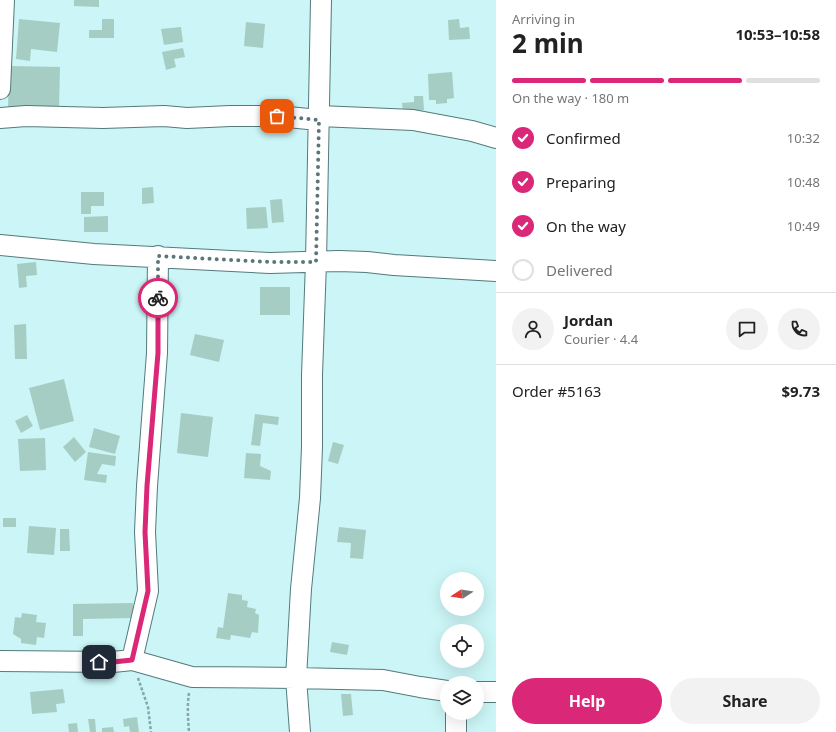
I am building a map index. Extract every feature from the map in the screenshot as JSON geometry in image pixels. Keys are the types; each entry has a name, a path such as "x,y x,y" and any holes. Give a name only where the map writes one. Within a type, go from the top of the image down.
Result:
{"street":[{"path":"0,89 4,0"},
{"path":"300,732 296,678 301,589 312,462 312,375 316,262 321,0"},
{"path":"0,118 26,116 103,118 141,118 164,116 187,118 277,116 413,120 472,131 496,138"},
{"path":"0,245 94,254 270,262 339,261 496,270"},
{"path":"132,660 148,591 145,532 147,486 158,353 158,256"},
{"path":"0,661 113,662 132,660 192,677 383,680 440,690"},
{"path":"484,692 496,692"},
{"path":"456,720 456,732"}],"path":[{"path":"132,660 148,707 151,732"},
{"path":"189,732 188,699 192,677"}],"building":[{"path":"74,0 99,0 99,7 74,6"},
{"path":"19,19 60,23 57,52 31,49 30,61 16,59"},
{"path":"102,19 114,19 114,38 89,38 89,30 102,30"},
{"path":"459,19 460,28 469,27 470,39 449,40 448,20"},
{"path":"246,22 265,24 263,48 244,46"},
{"path":"181,27 183,42 164,45 161,29"},
{"path":"183,48 185,57 174,59 176,67 166,70 162,52"},
{"path":"9,66 60,67 59,110 8,109"},
{"path":"452,72 454,98 447,99 447,103 436,104 436,100 429,100 428,74"},
{"path":"414,96 423,96 424,110 403,111 402,103 414,102"},
{"path":"153,187 154,203 142,204 142,188"},
{"path":"81,192 104,192 104,206 91,206 91,214 81,214"},
{"path":"282,199 284,222 272,223 270,200"},
{"path":"266,207 268,228 247,229 246,208"},
{"path":"108,216 108,232 84,232 84,217"},
{"path":"36,262 37,275 26,276 27,287 19,288 17,264"},
{"path":"260,287 290,287 290,315 260,315"},
{"path":"26,324 27,359 15,359 14,325"},
{"path":"195,334 224,340 219,362 190,355"},
{"path":"64,379 74,421 40,430 29,388"},
{"path":"181,413 213,417 208,457 177,453"},
{"path":"255,414 279,417 278,425 263,423 260,446 251,445"},
{"path":"27,415 33,426 21,433 15,421"},
{"path":"94,428 120,436 115,454 89,447"},
{"path":"74,437 86,452 75,462 63,447"},
{"path":"45,438 46,470 20,471 18,439"},
{"path":"333,442 344,445 338,464 328,461"},
{"path":"88,452 116,456 115,466 102,464 97,474 107,475 106,483 84,480"},
{"path":"246,453 261,454 260,466 271,471 270,480 244,478"},
{"path":"3,518 16,518 16,527 3,527"},
{"path":"29,526 56,528 54,555 27,553"},
{"path":"339,527 366,530 363,559 350,558 351,543 337,542"},
{"path":"60,529 69,529 70,551 60,551"},
{"path":"228,593 242,595 242,600 248,601 247,607 256,609 255,613 259,615 258,633 252,632 250,638 231,635 230,640 216,638 218,627 223,628"},
{"path":"133,603 133,618 83,619 83,636 73,636 73,604"},
{"path":"22,613 37,615 36,622 46,623 44,638 37,637 36,645 21,643 21,639 13,634 15,617 21,618"},
{"path":"332,642 349,645 347,655 330,652"},
{"path":"63,689 65,703 56,704 57,712 32,714 30,692"},
{"path":"341,694 351,694 353,715 343,716"},
{"path":"137,717 139,732 130,732 129,726 124,727 123,719"},
{"path":"88,719 95,719 96,732 90,732"},
{"path":"77,723 78,732 69,732 68,724"},
{"path":"113,727 114,732 102,732 102,728"}],"way so far":[{"path":"158,298 158,256 270,262 316,262 319,120 277,116"}],"route":[{"path":"99,662 132,660 148,591 145,532 147,486 158,353 158,298"}]}
